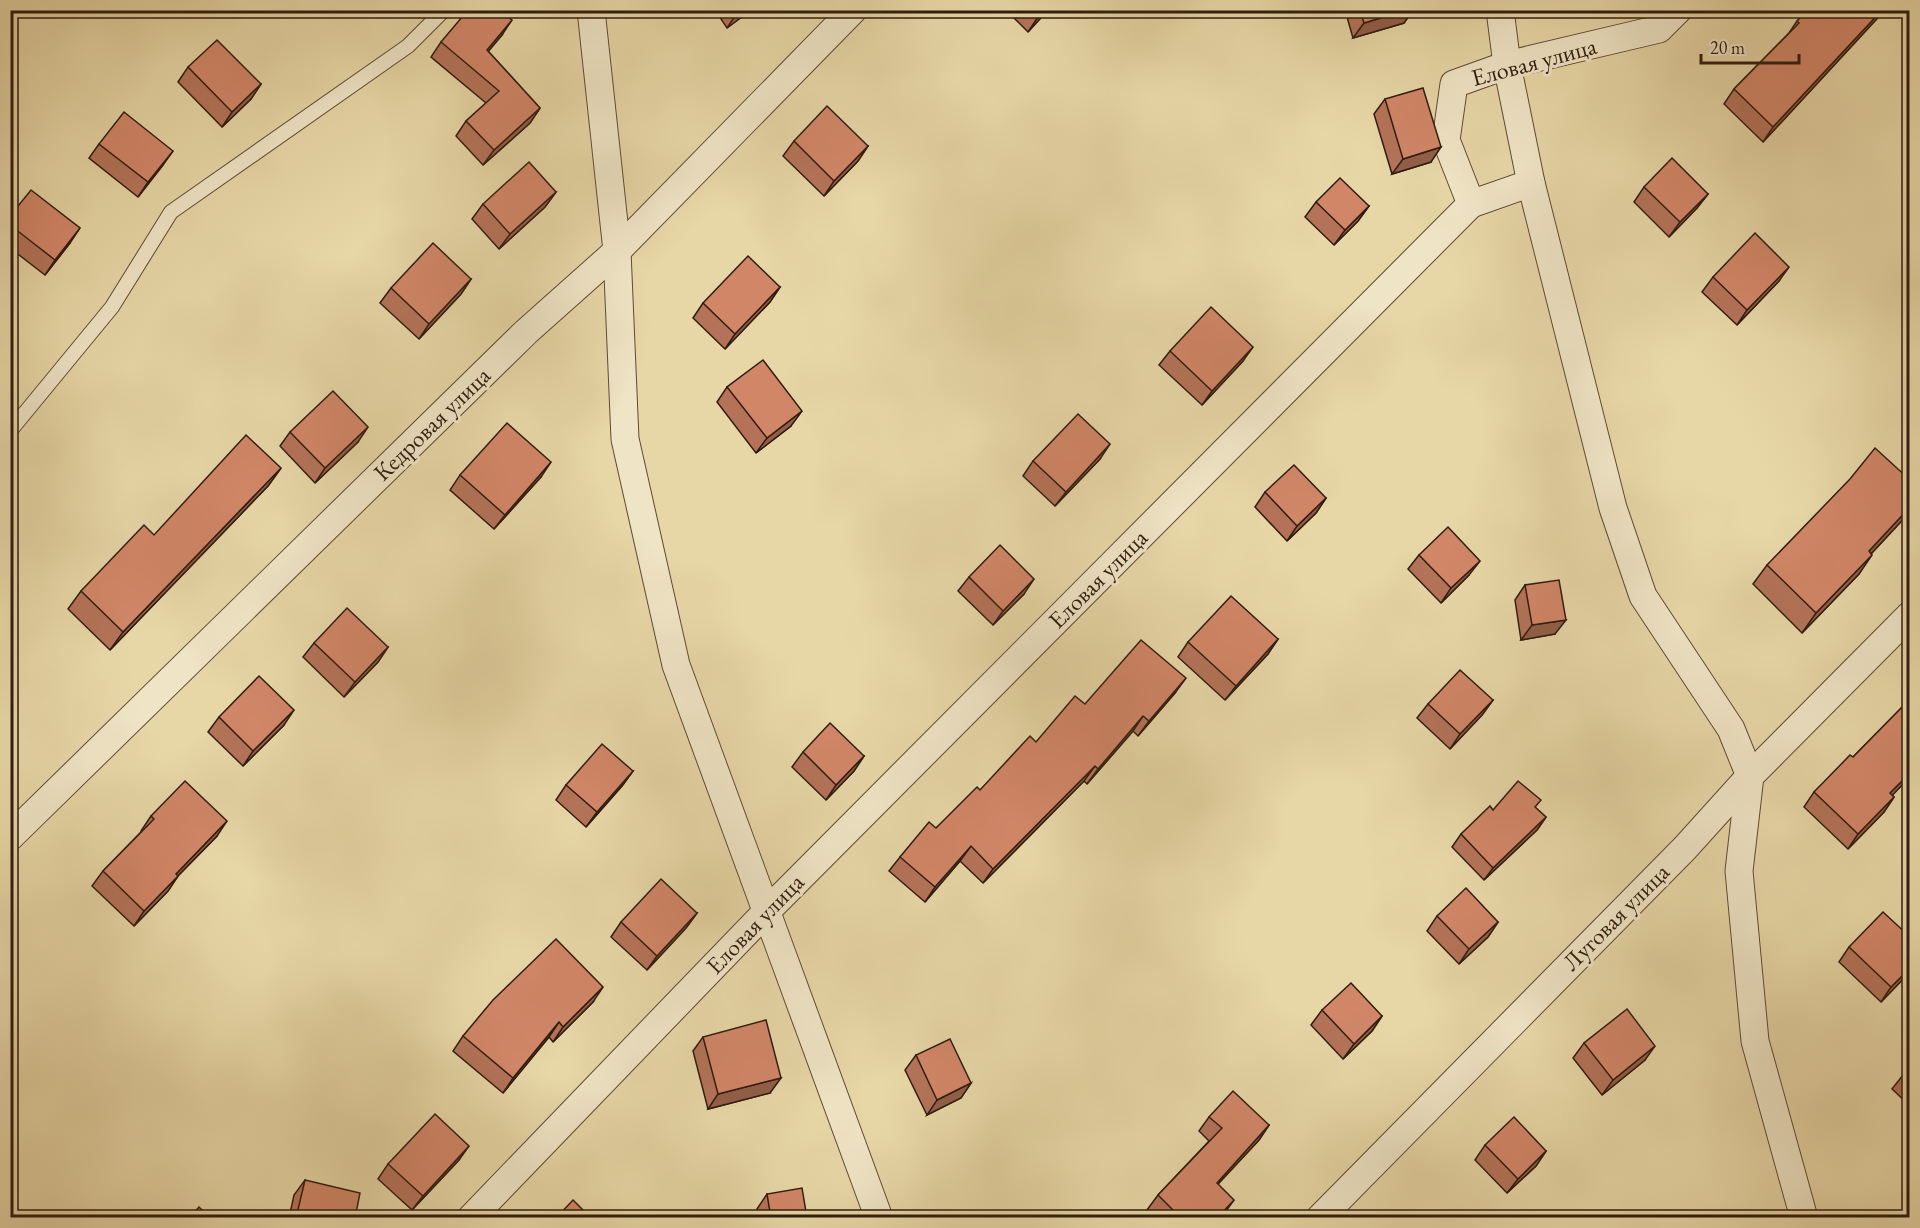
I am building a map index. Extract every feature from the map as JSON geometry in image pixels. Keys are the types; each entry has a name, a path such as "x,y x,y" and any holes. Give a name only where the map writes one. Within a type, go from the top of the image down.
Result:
{"street":[{"path":"591,10 617,251 625,439 676,665 879,1218"},
{"name":"Кедровая улица","path":"10,837 526,332 617,251 853,10"},
{"path":"1500,10 1507,65 1531,183 1613,508 1643,596 1731,729 1750,776 1739,872 1755,1041 1804,1218"},
{"name":"Еловая улица","path":"471,1218 767,911 1471,204 1446,140 1454,84 1507,65 1659,29 1678,10"},
{"path":"1471,204 1531,183"},
{"name":"Луговая улица","path":"1320,1218 1685,848 1750,776 1910,615"}],"lane":[{"path":"10,431 112,307 171,212 408,45 444,10"}],"building":[{"path":"468,10 500,10 512,20 487,50 540,108 494,150 466,121 499,91 441,42"},
{"path":"1032,10 1044,10 1038,17"},
{"path":"1360,10 1407,10 1364,23"},
{"path":"1808,10 1882,10 1773,127 1734,89 1799,23 1797,21"},
{"path":"217,40 261,84 232,112 188,67"},
{"path":"1423,88 1441,147 1403,159 1385,99"},
{"path":"827,106 868,146 834,181 794,141"},
{"path":"124,112 173,151 148,182 99,144"},
{"path":"1672,158 1708,194 1680,222 1644,187"},
{"path":"529,162 556,192 510,234 483,204"},
{"path":"1340,178 1369,206 1345,230 1316,202"},
{"path":"31,190 80,228 55,260 10,225 10,216"},
{"path":"1755,233 1789,267 1747,310 1713,277"},
{"path":"433,243 471,279 429,324 391,288"},
{"path":"748,256 780,287 735,334 703,303"},
{"path":"1211,307 1253,347 1212,391 1170,351"},
{"path":"763,360 802,411 767,438 727,387"},
{"path":"333,391 368,427 325,468 290,432"},
{"path":"1078,414 1110,444 1066,492 1033,461"},
{"path":"507,423 551,462 505,515 460,475"},
{"path":"246,435 281,468 123,632 81,591 144,525 154,535"},
{"path":"1875,448 1910,480 1910,507 1869,551 1872,555 1816,613 1767,565 1850,479"},
{"path":"1294,465 1326,498 1297,526 1265,492"},
{"path":"1448,527 1480,561 1451,588 1419,555"},
{"path":"1000,545 1034,579 1003,611 969,577"},
{"path":"1559,580 1566,620 1532,625 1525,585"},
{"path":"1231,596 1278,639 1236,686 1188,642"},
{"path":"347,608 388,647 355,682 314,643"},
{"path":"1141,640 1186,678 1149,721 1143,716 1098,769 1095,766 993,869 971,846 935,887 900,857 929,822 936,828 977,787 980,790 1030,736 1036,742 1075,696 1085,704"},
{"path":"1460,670 1493,700 1460,734 1428,704"},
{"path":"259,676 294,710 253,751 219,717"},
{"path":"1910,699 1910,773 1890,793 1894,797 1858,834 1814,792 1850,755 1853,757"},
{"path":"830,723 864,756 836,785 803,752"},
{"path":"602,744 633,771 597,812 566,785"},
{"path":"185,781 227,821 144,911 103,871 154,819 151,816"},
{"path":"1518,781 1541,800 1535,807 1546,817 1493,868 1461,834 1490,806 1493,810"},
{"path":"661,879 697,913 657,956 621,922"},
{"path":"1466,888 1498,922 1469,949 1437,916"},
{"path":"1883,912 1910,937 1910,968 1891,987 1849,947"},
{"path":"556,939 603,987 563,1027 559,1022 513,1078 463,1036 493,1000"},
{"path":"1351,983 1382,1016 1354,1044 1322,1010"},
{"path":"1627,1009 1655,1046 1613,1080 1584,1043"},
{"path":"766,1020 781,1078 718,1094 703,1037"},
{"path":"950,1039 971,1083 937,1100 916,1055"},
{"path":"1910,1068 1910,1081 1903,1075"},
{"path":"1233,1091 1269,1125 1217,1183 1234,1200 1217,1218 1181,1218 1158,1195 1222,1128 1209,1117"},
{"path":"435,1114 469,1146 423,1196 388,1164"},
{"path":"1514,1117 1546,1151 1518,1179 1485,1145"},
{"path":"305,1180 360,1193 355,1218 296,1218"},
{"path":"802,1188 807,1218 771,1218 767,1194"},
{"path":"573,1200 591,1218 556,1218"},
{"path":"199,1207 210,1218 189,1218"}]}
